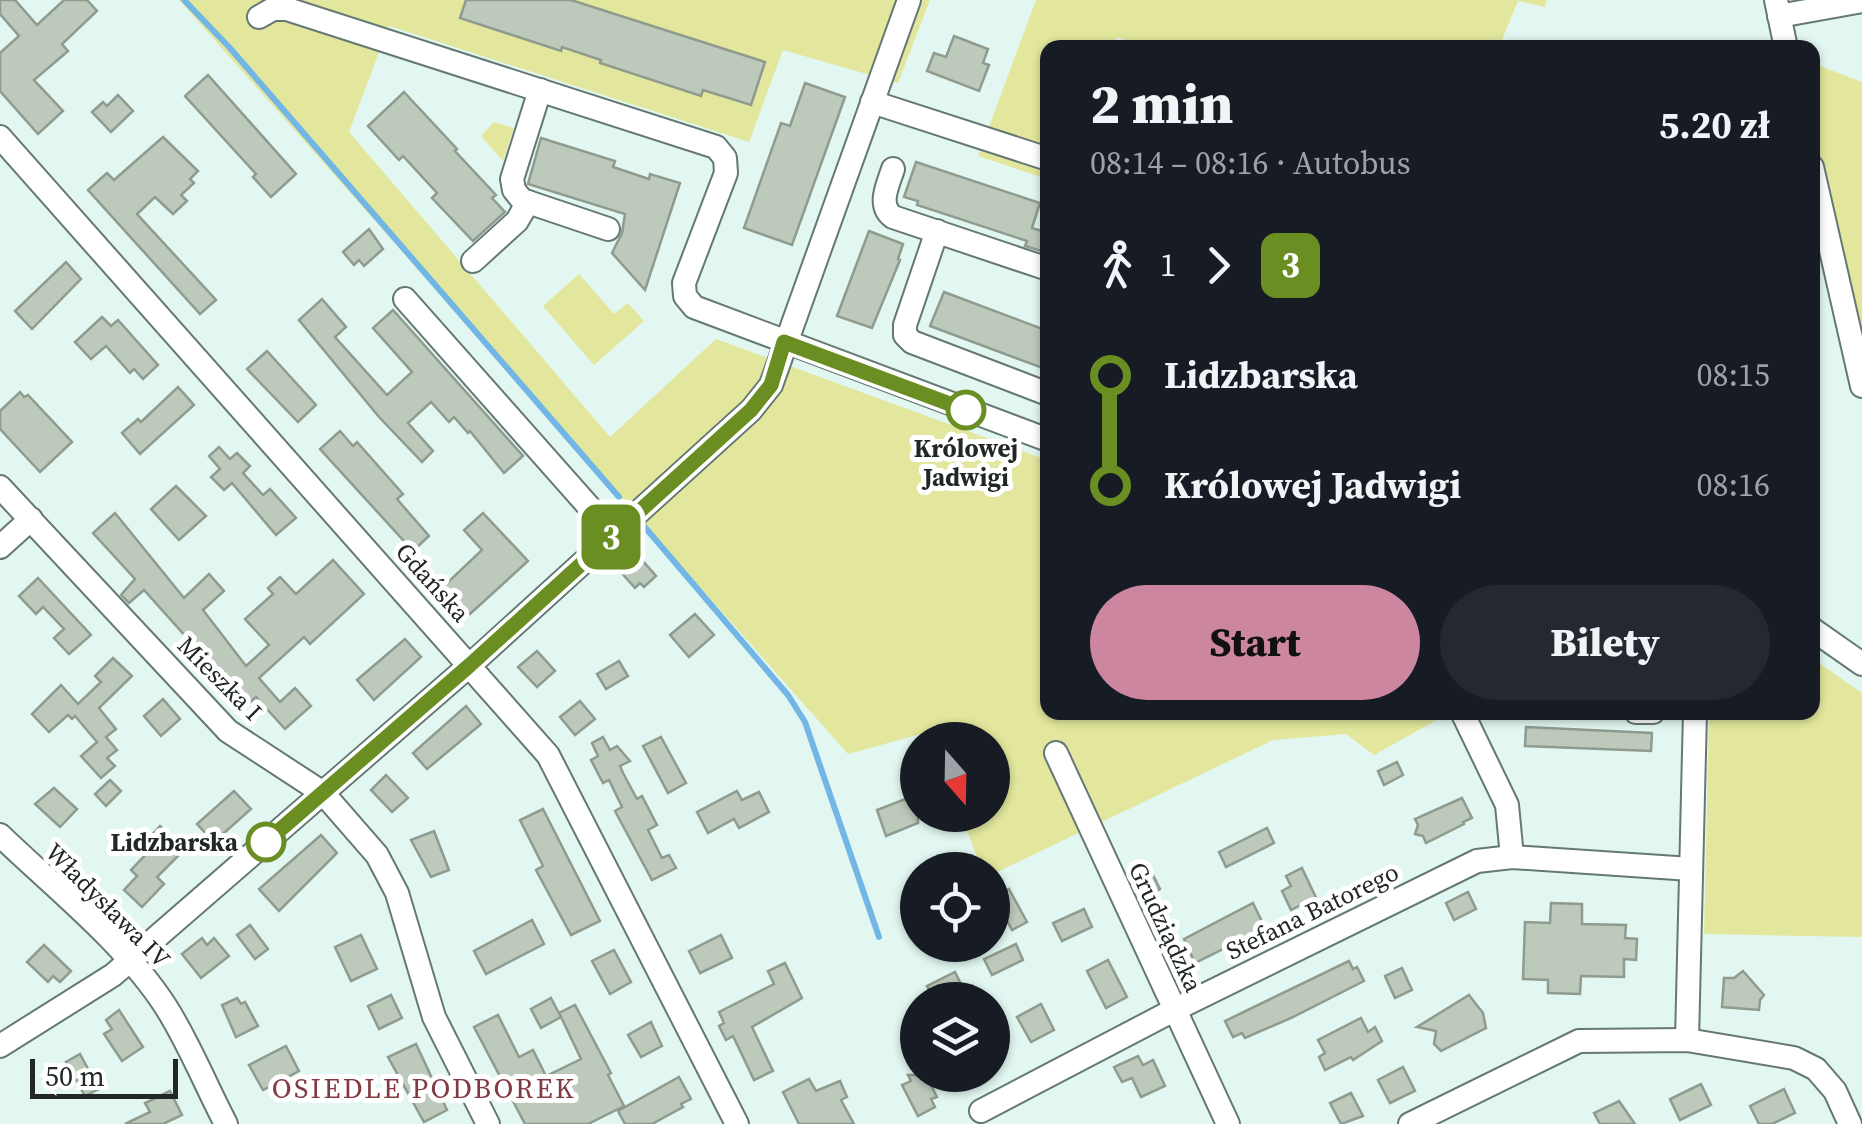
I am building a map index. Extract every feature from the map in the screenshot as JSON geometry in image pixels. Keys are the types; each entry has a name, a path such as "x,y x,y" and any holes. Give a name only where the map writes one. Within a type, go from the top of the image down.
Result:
{"street":[{"path":"0,1046 113,975 470,665 751,410 771,385 909,0"},
{"path":"1784,40 1778,8 1862,2"},
{"path":"260,17 272,9 288,9 716,147 725,158 726,173 684,283 685,296 694,307 1040,437"},
{"path":"540,90 512,178 514,190 528,202 608,229"},
{"path":"872,102 1040,156"},
{"name":"Gdańska","path":"0,137 548,755 737,1124"},
{"path":"893,169 883,204 886,212 1040,266"},
{"path":"473,261 517,221 528,202"},
{"path":"1820,202 1862,386"},
{"path":"936,232 905,335 912,342 1040,391"},
{"path":"405,299 614,534"},
{"name":"Mieszka I","path":"0,487 228,731 323,793 376,855 397,893 434,1017 488,1124"},
{"path":"0,547 31,519"},
{"path":"1820,635 1862,664"},
{"path":"1471,720 1507,805 1512,857"},
{"path":"1687,1040 1695,720"},
{"name":"Grudziądzka","path":"1056,753 1228,1124"},
{"name":"Władysława IV","path":"0,835 128,959 168,1010 226,1124"},
{"name":"Stefana Batorego","path":"981,1111 1174,1010 1477,861 1512,857 1691,869"},
{"path":"1410,1124 1452,1115 1579,1040 1687,1040 1794,1058 1816,1069 1834,1091 1850,1124"}],"green space":[{"path":"179,0 930,0 898,83 783,50 749,142 389,26 349,132 610,437 716,339 1040,457 1040,720 1437,720 1374,755 1346,734 1273,740 1010,866 1010,852 975,852 967,832 1010,832 1010,722 900,722 900,740 848,754"},
{"path":"1036,0 1547,0 1545,7 1518,1 1502,40 1040,40 1040,177 978,156"},
{"path":"1820,66 1862,82 1862,386 1820,198"},
{"path":"494,122 514,128 503,161 481,136"},
{"path":"579,274 614,314 628,303 644,321 594,365 543,306"},
{"path":"1820,664 1862,693 1862,937 1704,934 1709,720 1820,720"}],"building":[{"path":"0,0 15,0 37,25 64,0 87,0 97,11 62,44 68,51 34,80 63,111 38,134 0,91 0,53 19,36 0,14"},
{"path":"466,0 571,0 765,62 751,105 703,90 701,96 562,47 561,51 460,18"},
{"path":"954,36 988,49 983,63 989,65 979,91 927,71 934,53 946,57"},
{"path":"208,75 296,174 271,197 253,177 256,174 185,96"},
{"path":"805,83 845,97 792,245 744,228 781,123 790,126"},
{"path":"404,92 496,195 492,198 505,212 473,241 432,198 437,193 368,126"},
{"path":"118,95 133,111 111,132 92,112 103,102 107,106"},
{"path":"163,137 198,171 190,179 194,183 181,195 187,201 173,214 155,197 137,214 216,300 200,314 88,190 107,173 114,180"},
{"path":"541,138 615,161 613,167 649,179 650,174 680,183 645,290 612,253 622,233 625,214 528,184"},
{"path":"916,162 1040,203 1032,228 1040,230 1040,251 1025,246 1027,241 917,205 918,201 904,197"},
{"path":"369,229 383,249 364,266 359,260 354,265 343,252"},
{"path":"869,231 903,244 872,328 837,316"},
{"path":"66,262 81,279 32,329 15,311"},
{"path":"944,292 1040,328 1040,367 930,326"},
{"path":"322,299 346,327 335,337 387,395 412,372 373,328 393,310 523,456 504,473 470,431 454,417 449,422 431,402 408,423 433,451 422,462 379,417 299,320"},
{"path":"102,317 111,326 118,320 158,365 143,379 134,369 130,373 106,346 91,359 75,342"},
{"path":"267,351 316,405 298,422 247,369"},
{"path":"178,387 194,405 140,454 122,433 138,419 141,422"},
{"path":"20,392 24,397 28,395 72,442 40,472 0,429 0,411"},
{"path":"340,431 353,446 357,442 403,494 397,499 429,536 413,551 320,449"},
{"path":"219,447 230,459 237,453 250,466 243,473 263,495 270,489 296,518 276,535 232,483 224,490 211,477 220,469 209,456"},
{"path":"176,486 206,516 179,540 151,509"},
{"path":"115,513 184,598 209,574 224,591 203,610 246,666 269,645 245,619 273,594 268,588 280,577 296,594 333,560 364,594 310,644 304,637 259,678 280,702 295,688 311,706 285,729 256,697 247,705 144,590 129,603 121,595 135,579 93,533"},
{"path":"483,513 528,561 470,614 444,586 482,550 464,530"},
{"path":"635,552 656,576 644,587 640,583 635,588 618,569"},
{"path":"38,578 91,635 69,654 54,638 64,629 43,607 36,614 19,596"},
{"path":"695,614 714,635 689,657 670,635"},
{"path":"405,639 421,657 374,700 357,680"},
{"path":"537,651 555,671 537,687 518,667"},
{"path":"113,658 132,676 99,708 116,729 106,737 117,750 107,758 115,766 101,778 81,756 97,742 75,716 72,719 68,715 49,732 32,714 61,685 78,704 101,682 95,676"},
{"path":"619,661 628,676 606,689 597,674"},
{"path":"163,699 180,719 161,736 144,716"},
{"path":"580,701 595,719 575,735 560,717"},
{"path":"466,706 481,724 427,769 413,753"},
{"path":"1526,727 1652,733 1651,751 1525,746"},
{"path":"603,737 610,750 617,746 630,761 620,766 623,773 637,799 642,796 657,825 648,830 662,858 669,855 676,868 652,880 615,811 622,807 609,780 603,783 591,760 598,756 592,743"},
{"path":"661,737 686,783 668,793 643,746"},
{"path":"1397,762 1403,775 1384,785 1378,771"},
{"path":"386,775 408,798 392,812 371,790"},
{"path":"110,780 121,791 106,806 95,794"},
{"path":"54,788 77,809 60,827 35,804"},
{"path":"234,791 251,809 214,842 197,824"},
{"path":"737,791 742,800 759,792 769,812 739,828 734,819 708,833 697,812"},
{"path":"1462,798 1472,818 1426,843 1423,836 1415,834 1415,819"},
{"path":"900,801 900,830 886,836 877,810"},
{"path":"543,809 600,921 571,935 536,870 543,866 520,820"},
{"path":"160,826 184,850 157,877 164,884 142,907 124,890 137,876 131,870 153,847 146,841"},
{"path":"1267,828 1274,843 1226,867 1219,852"},
{"path":"434,831 449,870 431,877 411,840"},
{"path":"321,835 337,853 279,911 259,889"},
{"path":"1302,868 1318,902 1291,910 1282,891 1291,886 1286,876"},
{"path":"1152,873 1160,889 1142,899 1134,883"},
{"path":"1010,891 1027,922 1012,930 1010,926"},
{"path":"1468,892 1476,909 1454,920 1446,903"},
{"path":"1253,903 1265,928 1195,963 1184,939"},
{"path":"1551,903 1582,904 1582,924 1626,925 1625,938 1637,939 1636,960 1624,959 1624,977 1581,976 1580,994 1548,993 1548,980 1523,979 1525,922 1550,923"},
{"path":"1084,909 1092,927 1062,941 1053,923"},
{"path":"532,920 544,944 486,974 474,951"},
{"path":"250,925 268,949 255,959 237,935"},
{"path":"361,935 377,969 351,981 335,947"},
{"path":"721,935 732,958 700,973 689,951"},
{"path":"202,938 207,945 214,938 229,956 201,978 182,954"},
{"path":"1016,944 1023,960 992,975 986,962 1010,962 1010,947"},
{"path":"44,945 71,971 60,982 53,976 48,982 27,962"},
{"path":"614,950 631,982 610,994 592,961"},
{"path":"1108,960 1127,997 1106,1008 1087,971"},
{"path":"1349,961 1364,981 1245,1038 1242,1033 1233,1037 1225,1021"},
{"path":"785,963 802,998 752,1027 773,1071 754,1080 733,1036 726,1040 719,1026 724,1023 719,1012 774,984 768,971"},
{"path":"1402,968 1412,990 1395,998 1385,976"},
{"path":"1743,971 1764,995 1759,1010 1722,1007 1724,978 1734,978"},
{"path":"955,972 960,982 935,982"},
{"path":"391,995 402,1018 379,1029 368,1006"},
{"path":"1469,995 1483,1013 1486,1028 1441,1051 1434,1044 1436,1031 1417,1027"},
{"path":"237,998 241,1004 245,1002 258,1026 236,1037 222,1005"},
{"path":"551,998 561,1017 541,1028 531,1009"},
{"path":"1041,1004 1054,1030 1031,1042 1017,1017"},
{"path":"575,1005 624,1106 588,1124 525,1124 474,1027 498,1015 519,1057 533,1050 546,1076 581,1059 559,1013"},
{"path":"119,1010 143,1047 122,1061 104,1034 112,1029 106,1020"},
{"path":"1361,1018 1368,1032 1375,1027 1382,1041 1353,1060 1351,1057 1325,1070 1319,1057 1325,1053 1318,1040"},
{"path":"651,1022 662,1046 641,1057 628,1035"},
{"path":"416,1044 447,1110 424,1122 388,1057"},
{"path":"286,1046 299,1071 263,1090 249,1065"},
{"path":"80,1054 99,1089 85,1096 66,1062"},
{"path":"1138,1056 1143,1065 1153,1060 1165,1086 1141,1097 1132,1078 1122,1082 1114,1067"},
{"path":"1403,1067 1415,1091 1390,1103 1378,1080"},
{"path":"679,1077 691,1099 681,1104 683,1107 652,1124 625,1124 618,1111"},
{"path":"809,1079 816,1091 840,1081 847,1097 841,1100 854,1124 799,1124 783,1092"},
{"path":"1701,1084 1711,1105 1680,1120 1670,1099"},
{"path":"1784,1089 1795,1113 1772,1124 1759,1124 1750,1106"},
{"path":"170,1091 182,1115 163,1124 125,1124 150,1112 145,1103"},
{"path":"906,1092 934,1092 937,1097 931,1099 935,1107 918,1116"},
{"path":"1351,1093 1363,1116 1341,1124 1330,1103"},
{"path":"1619,1101 1635,1124 1600,1124 1594,1113"}],"waterway":[{"path":"184,0 619,497"},
{"path":"643,525 788,695 805,722 879,937"}],"bus line":[{"name":"3","path":"266,842 470,665 751,410 771,385 784,342 966,410"}],"place":[{"name":"Królowej Jadwigi","path":"966,410"},
{"name":"Lidzbarska","path":"266,842"}],"district":[{"name":"OSIEDLE PODBOREK","path":"424,1088"}]}
